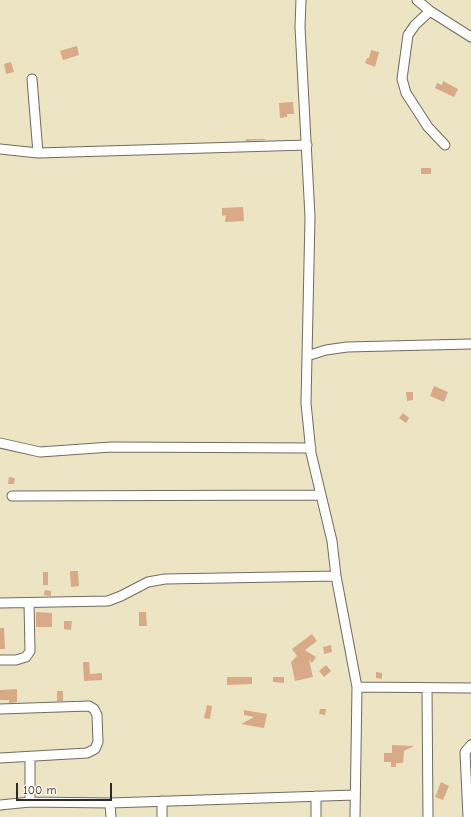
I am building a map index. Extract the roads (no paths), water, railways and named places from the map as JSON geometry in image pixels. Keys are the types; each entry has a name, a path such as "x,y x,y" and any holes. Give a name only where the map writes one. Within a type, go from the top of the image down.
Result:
{"street":[{"path":"301,0 300,27 310,217 306,403 310,448 332,540 336,576 357,687 355,817"},
{"path":"417,0 430,11 471,37"},
{"path":"430,11 415,24 408,35 402,79 406,93 428,127 445,145"},
{"path":"32,79 38,153"},
{"path":"0,150 38,153 307,145"},
{"path":"307,356 326,350 347,347 471,344"},
{"path":"0,443 40,452 111,447 310,448"},
{"path":"12,496 321,495"},
{"path":"0,603 108,601 148,582 165,579 336,576"},
{"path":"0,660 16,660 26,657 30,651 29,603"},
{"path":"357,687 471,688"},
{"path":"427,688 428,817"},
{"path":"0,709 88,706 94,709 97,715 98,742 95,749 87,753 30,758 0,758"},
{"path":"468,817 466,752 471,745"},
{"path":"30,758 30,802"},
{"path":"0,805 30,802 110,803 355,795"},
{"path":"316,796 316,817"},
{"path":"162,801 162,817"},
{"path":"110,803 111,817"}]}
